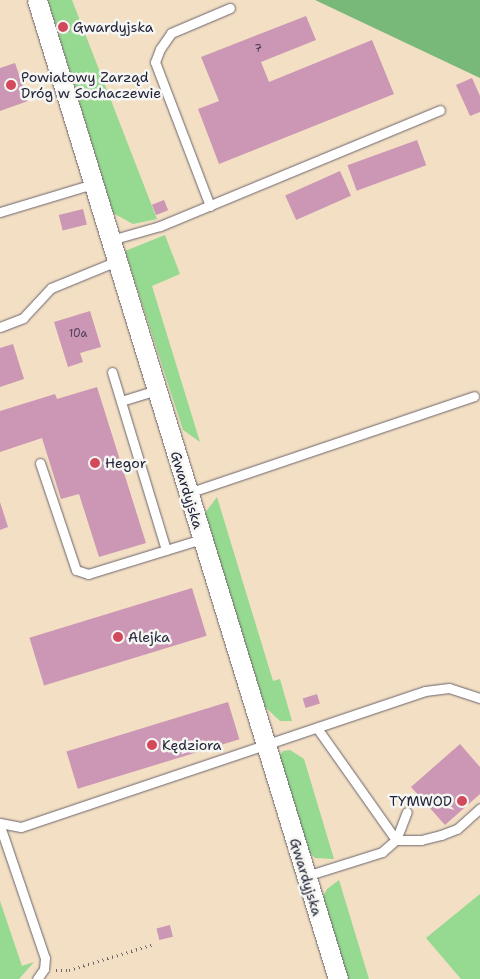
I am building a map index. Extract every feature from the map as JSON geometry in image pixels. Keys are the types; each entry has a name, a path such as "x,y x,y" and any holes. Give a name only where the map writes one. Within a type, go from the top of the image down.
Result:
{"street":[{"name":"Gwardyjska","path":"37,0 338,979"}],"lane":[{"path":"210,206 155,62 160,49 172,33 230,8"},
{"path":"111,240 160,226 440,110"},
{"path":"0,212 93,184"},
{"path":"0,327 23,318 51,288 117,261"},
{"path":"112,372 166,550"},
{"path":"121,401 157,390"},
{"path":"188,493 474,396"},
{"path":"40,463 76,570 88,574 202,539"},
{"path":"37,979 44,969 45,958 0,824 20,827 426,691 449,688 480,698"},
{"path":"316,728 396,840"},
{"path":"396,840 421,840 457,829 480,808"},
{"path":"306,876 382,852 396,840 407,812"}],"path":[{"path":"44,969 69,970 154,944"}],"green space":[{"path":"48,0 72,0 157,219 133,224 113,213"},
{"path":"315,0 480,0 480,78"},
{"path":"165,235 180,274 152,286 200,442 183,430 125,251"},
{"path":"217,497 273,681 280,679 292,721 280,721 265,707 205,513"},
{"path":"290,750 304,759 334,859 315,858 309,852 279,757 283,751"},
{"path":"339,880 369,979 335,979 322,898 327,889"},
{"path":"480,894 480,979 461,979 426,938"},
{"path":"0,901 22,966 34,962 19,979 0,979"}],"building":[{"path":"306,16 316,40 261,62 269,82 372,40 394,94 219,164 198,109 219,101 201,57"},
{"name":"Gwardyjska","path":"67,20 70,32 60,34 57,22"},
{"name":"Powiatowy Zarząd Dróg w Sochaczewie","path":"15,63 28,101 0,111 0,68"},
{"path":"472,78 480,96 480,112 470,116 456,85"},
{"path":"417,140 426,165 357,191 347,165"},
{"path":"340,171 351,196 296,220 285,195"},
{"path":"164,200 168,210 156,215 152,205"},
{"path":"83,209 87,225 63,231 59,215"},
{"path":"90,311 101,347 80,353 83,362 68,367 54,322"},
{"path":"13,344 24,379 0,387 0,348"},
{"name":"Hegor","path":"97,387 146,543 99,557 79,494 61,499 42,438 0,452 0,411 55,394 57,399"},
{"path":"0,502 8,527 0,530"},
{"name":"Alejka","path":"192,588 207,636 44,686 29,638"},
{"path":"317,694 320,704 306,708 303,698"},
{"name":"Kędziora","path":"228,702 239,739 78,789 66,751"},
{"path":"460,744 480,767 480,794 445,825 411,787"},
{"path":"170,925 173,937 159,940 156,928"}],"place":[{"name":"Gwardyjska","path":"63,27"},
{"name":"Powiatowy Zarząd Dróg w Sochaczewie","path":"11,85"},
{"name":"Hegor","path":"95,463"},
{"name":"Alejka","path":"118,637"},
{"name":"Kędziora","path":"152,745"},
{"name":"TYMWOD","path":"462,801"}]}
